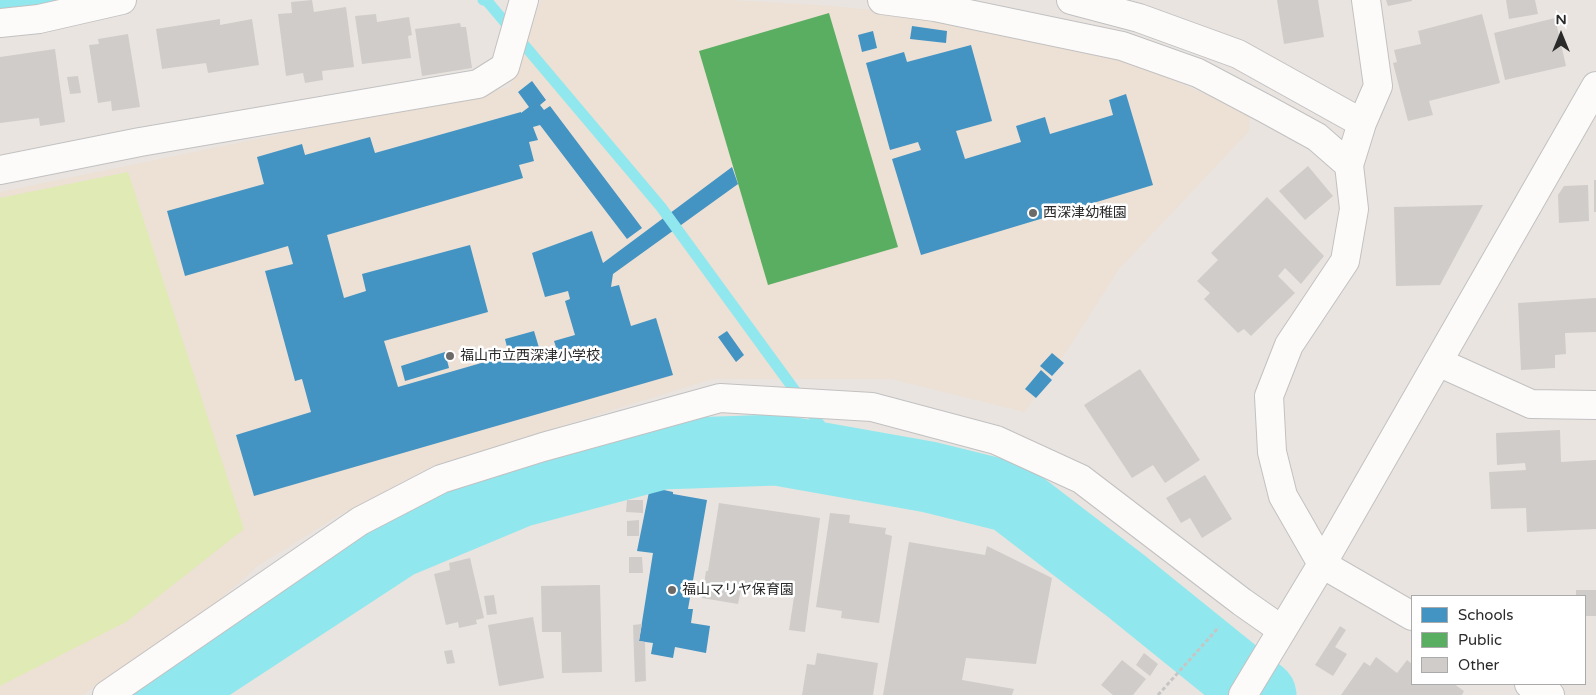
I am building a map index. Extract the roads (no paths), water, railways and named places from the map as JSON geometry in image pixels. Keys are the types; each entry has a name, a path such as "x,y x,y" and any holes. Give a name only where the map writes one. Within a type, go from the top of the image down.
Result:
{"street":[{"path":"0,23 39,20 122,0"},
{"path":"0,170 140,142 478,84 504,67 524,0"},
{"path":"882,0 935,7 1122,46 1198,73 1317,137 1348,165"},
{"path":"1071,0 1139,18 1238,54 1362,123"},
{"path":"1366,0 1378,86 1362,123 1348,165 1354,209 1345,261 1289,345 1269,396 1272,452 1283,496 1322,564 1411,615"},
{"path":"1243,695 1322,564 1596,86"},
{"path":"1438,362 1531,404 1596,405"},
{"path":"108,695 360,521 442,479 543,447 720,398 872,407 996,440 1082,479 1242,602 1277,639"},
{"path":"1531,685 1550,695"}],"waterway":[{"path":"0,6 56,0"},
{"path":"483,0 487,1 661,207 847,462"},
{"path":"165,695 397,543 519,492 662,454 777,450 929,477 1010,497 1126,586 1261,695"}],"place":[{"name":"西深津幼稚園","path":"1033,213"},
{"name":"福山市立西深津小学校","path":"450,356"},
{"name":"福山マリヤ保育園","path":"672,590"}]}
